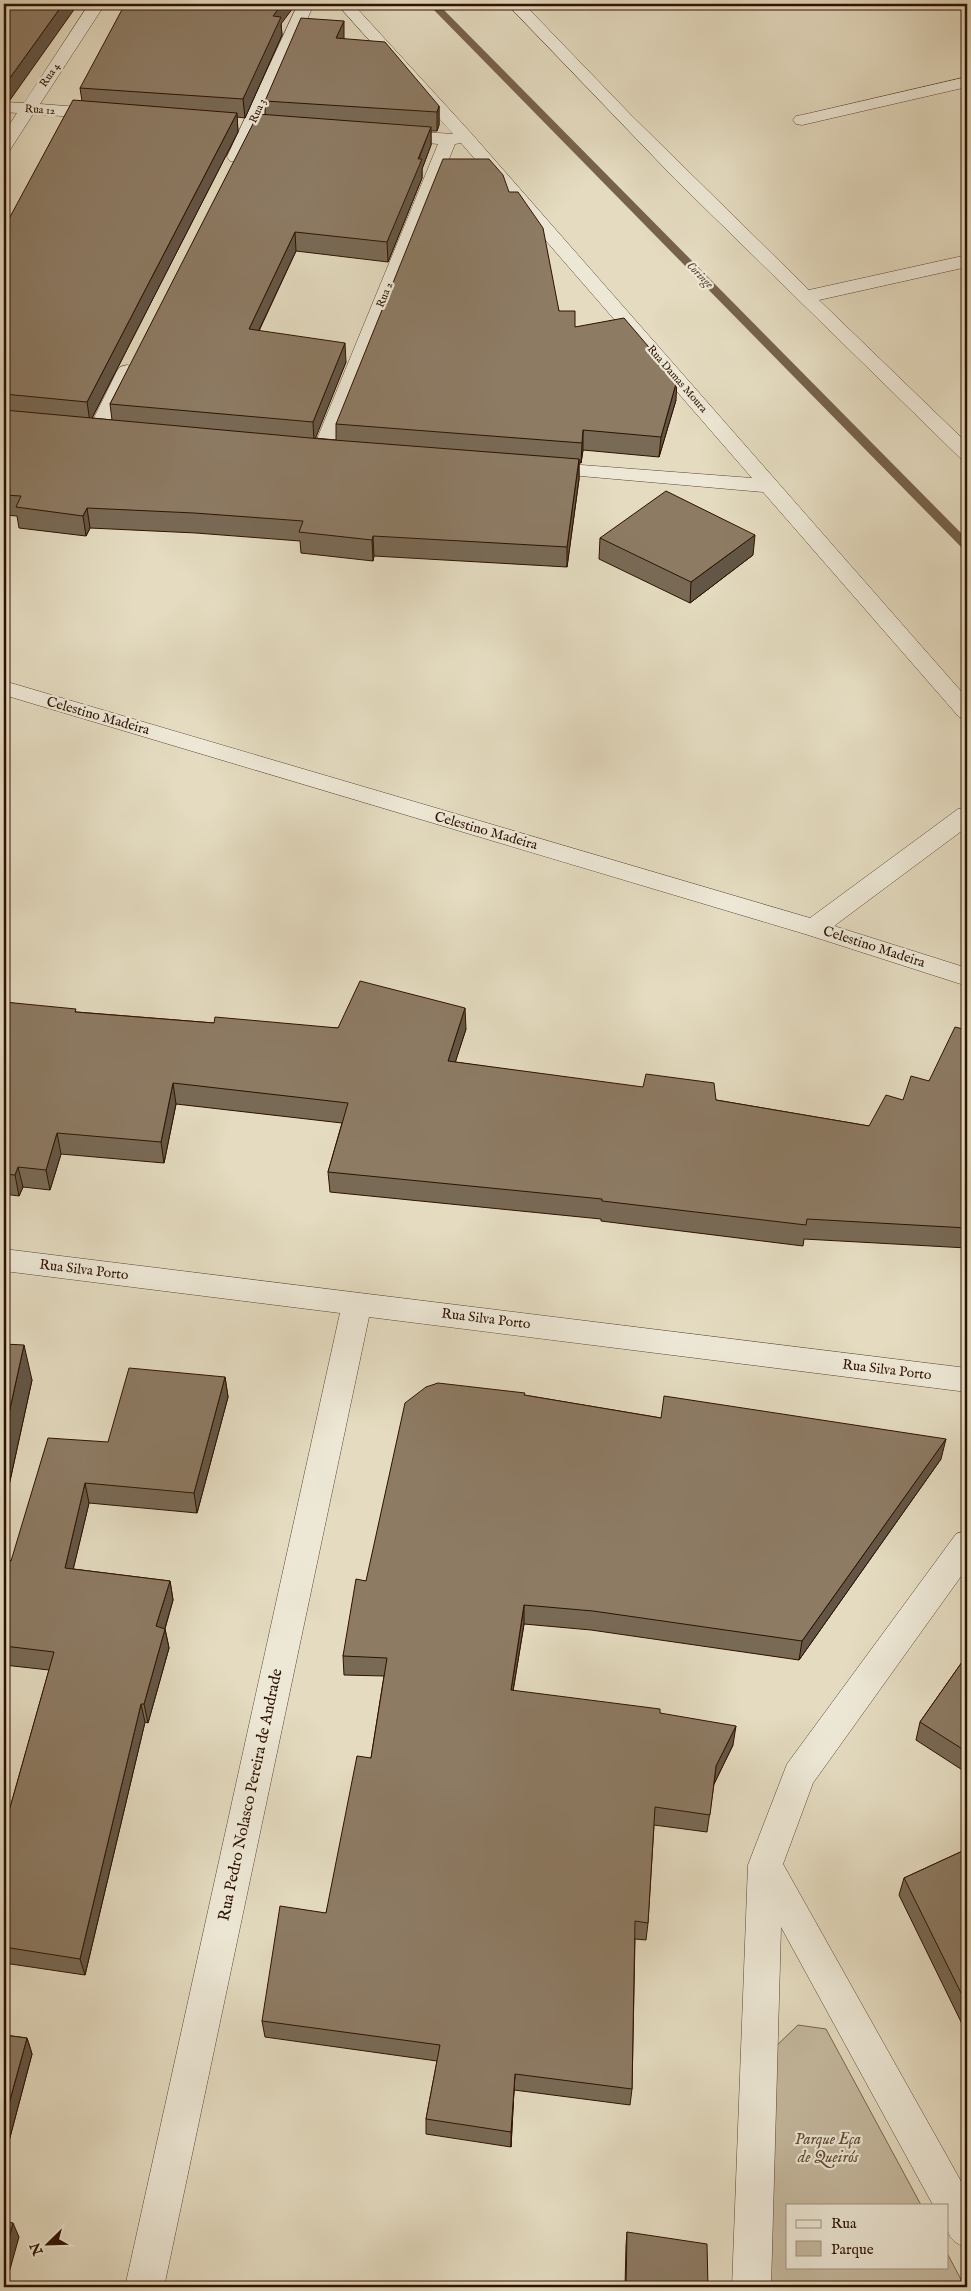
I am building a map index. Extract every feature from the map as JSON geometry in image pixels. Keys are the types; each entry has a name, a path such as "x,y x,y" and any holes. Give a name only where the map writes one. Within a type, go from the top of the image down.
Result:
{"street":[{"name":"Rua 4","path":"4,146 97,4"},
{"name":"Rua 3","path":"226,176 253,124 306,4"},
{"name":"Rua Damas Moura","path":"345,4 456,138 770,486 967,712"},
{"path":"515,4 563,55 805,297 967,454"},
{"path":"802,120 967,82"},
{"name":"Rua 12","path":"4,107 125,115"},
{"path":"233,122 272,125"},
{"path":"380,134 456,138"},
{"name":"Rua 2","path":"322,451 456,138"},
{"path":"805,297 967,261"},
{"path":"98,430 133,360"},
{"path":"521,466 770,486"},
{"name":"Celestino Madeira","path":"4,688 814,928 967,977"},
{"path":"814,928 967,816"},
{"name":"Rua Silva Porto","path":"4,1260 967,1380"},
{"name":"Rua Pedro Nolasco Pereira de Andrade","path":"145,2287 357,1303"},
{"path":"751,2287 765,1865 799,1775 967,1543"},
{"path":"765,1865 967,2228"}],"green space":[{"name":"Parque Eça de Queirós","path":"798,2025 826,2029 920,2204 786,2204 786,2268 948,2268 948,2255 965,2287 770,2287 773,2049"}],"building":[{"path":"4,4 63,4 7,82 4,82"},
{"path":"125,4 282,4 273,16 281,17 243,99 80,88"},
{"path":"301,18 344,21 336,38 385,42 439,106 437,112 265,101"},
{"path":"73,100 237,113 87,402 4,394 4,228"},
{"path":"258,114 431,127 418,159 422,159 387,242 295,232 249,329 345,343 313,422 110,404"},
{"path":"443,159 489,159 503,175 509,192 518,192 543,228 559,311 575,311 575,327 624,318 677,380 661,437 583,430 582,443 336,424"},
{"path":"4,410 321,439 579,459 567,547 373,536 372,540 299,532 303,521 87,508 83,516 16,507 21,496 4,495"},
{"path":"666,491 755,535 691,582 600,538"},
{"path":"360,981 465,1008 448,1061 643,1087 646,1074 714,1083 716,1100 869,1126 886,1095 903,1100 911,1076 929,1081 955,1027 967,1030 967,1228 807,1219 806,1225 602,1201 602,1199 328,1172 348,1103 173,1083 161,1142 57,1133 46,1170 18,1167 15,1175 4,1174 4,1002 76,1009 75,1012 214,1023 215,1017 338,1028"},
{"path":"4,1344 24,1345 4,1436"},
{"path":"129,1368 225,1377 194,1493 85,1483 65,1568 170,1581 156,1626 165,1629 144,1704 141,1704 80,1959 4,1947 4,1829 54,1652 4,1646 4,1560 11,1561 48,1438 108,1442"},
{"path":"438,1383 525,1393 524,1395 661,1418 664,1396 946,1439 802,1641 593,1611 524,1605 511,1690 660,1709 660,1713 736,1726 716,1766 710,1815 655,1807 648,1923 635,1921 632,2089 515,2074 511,2132 426,2119 440,2045 262,2021 280,1906 326,1913 357,1756 371,1758 387,1658 343,1656 356,1579 366,1581 405,1403 426,1387"},
{"path":"967,1655 967,1752 920,1722"},
{"path":"967,1849 967,2005 904,1878"},
{"path":"4,2035 27,2038 4,2122"},
{"path":"4,2221 13,2223 4,2256"},
{"path":"627,2232 707,2244 708,2287 626,2287"}],"waterway":[{"name":"Coringe","path":"433,4 967,546"}]}
